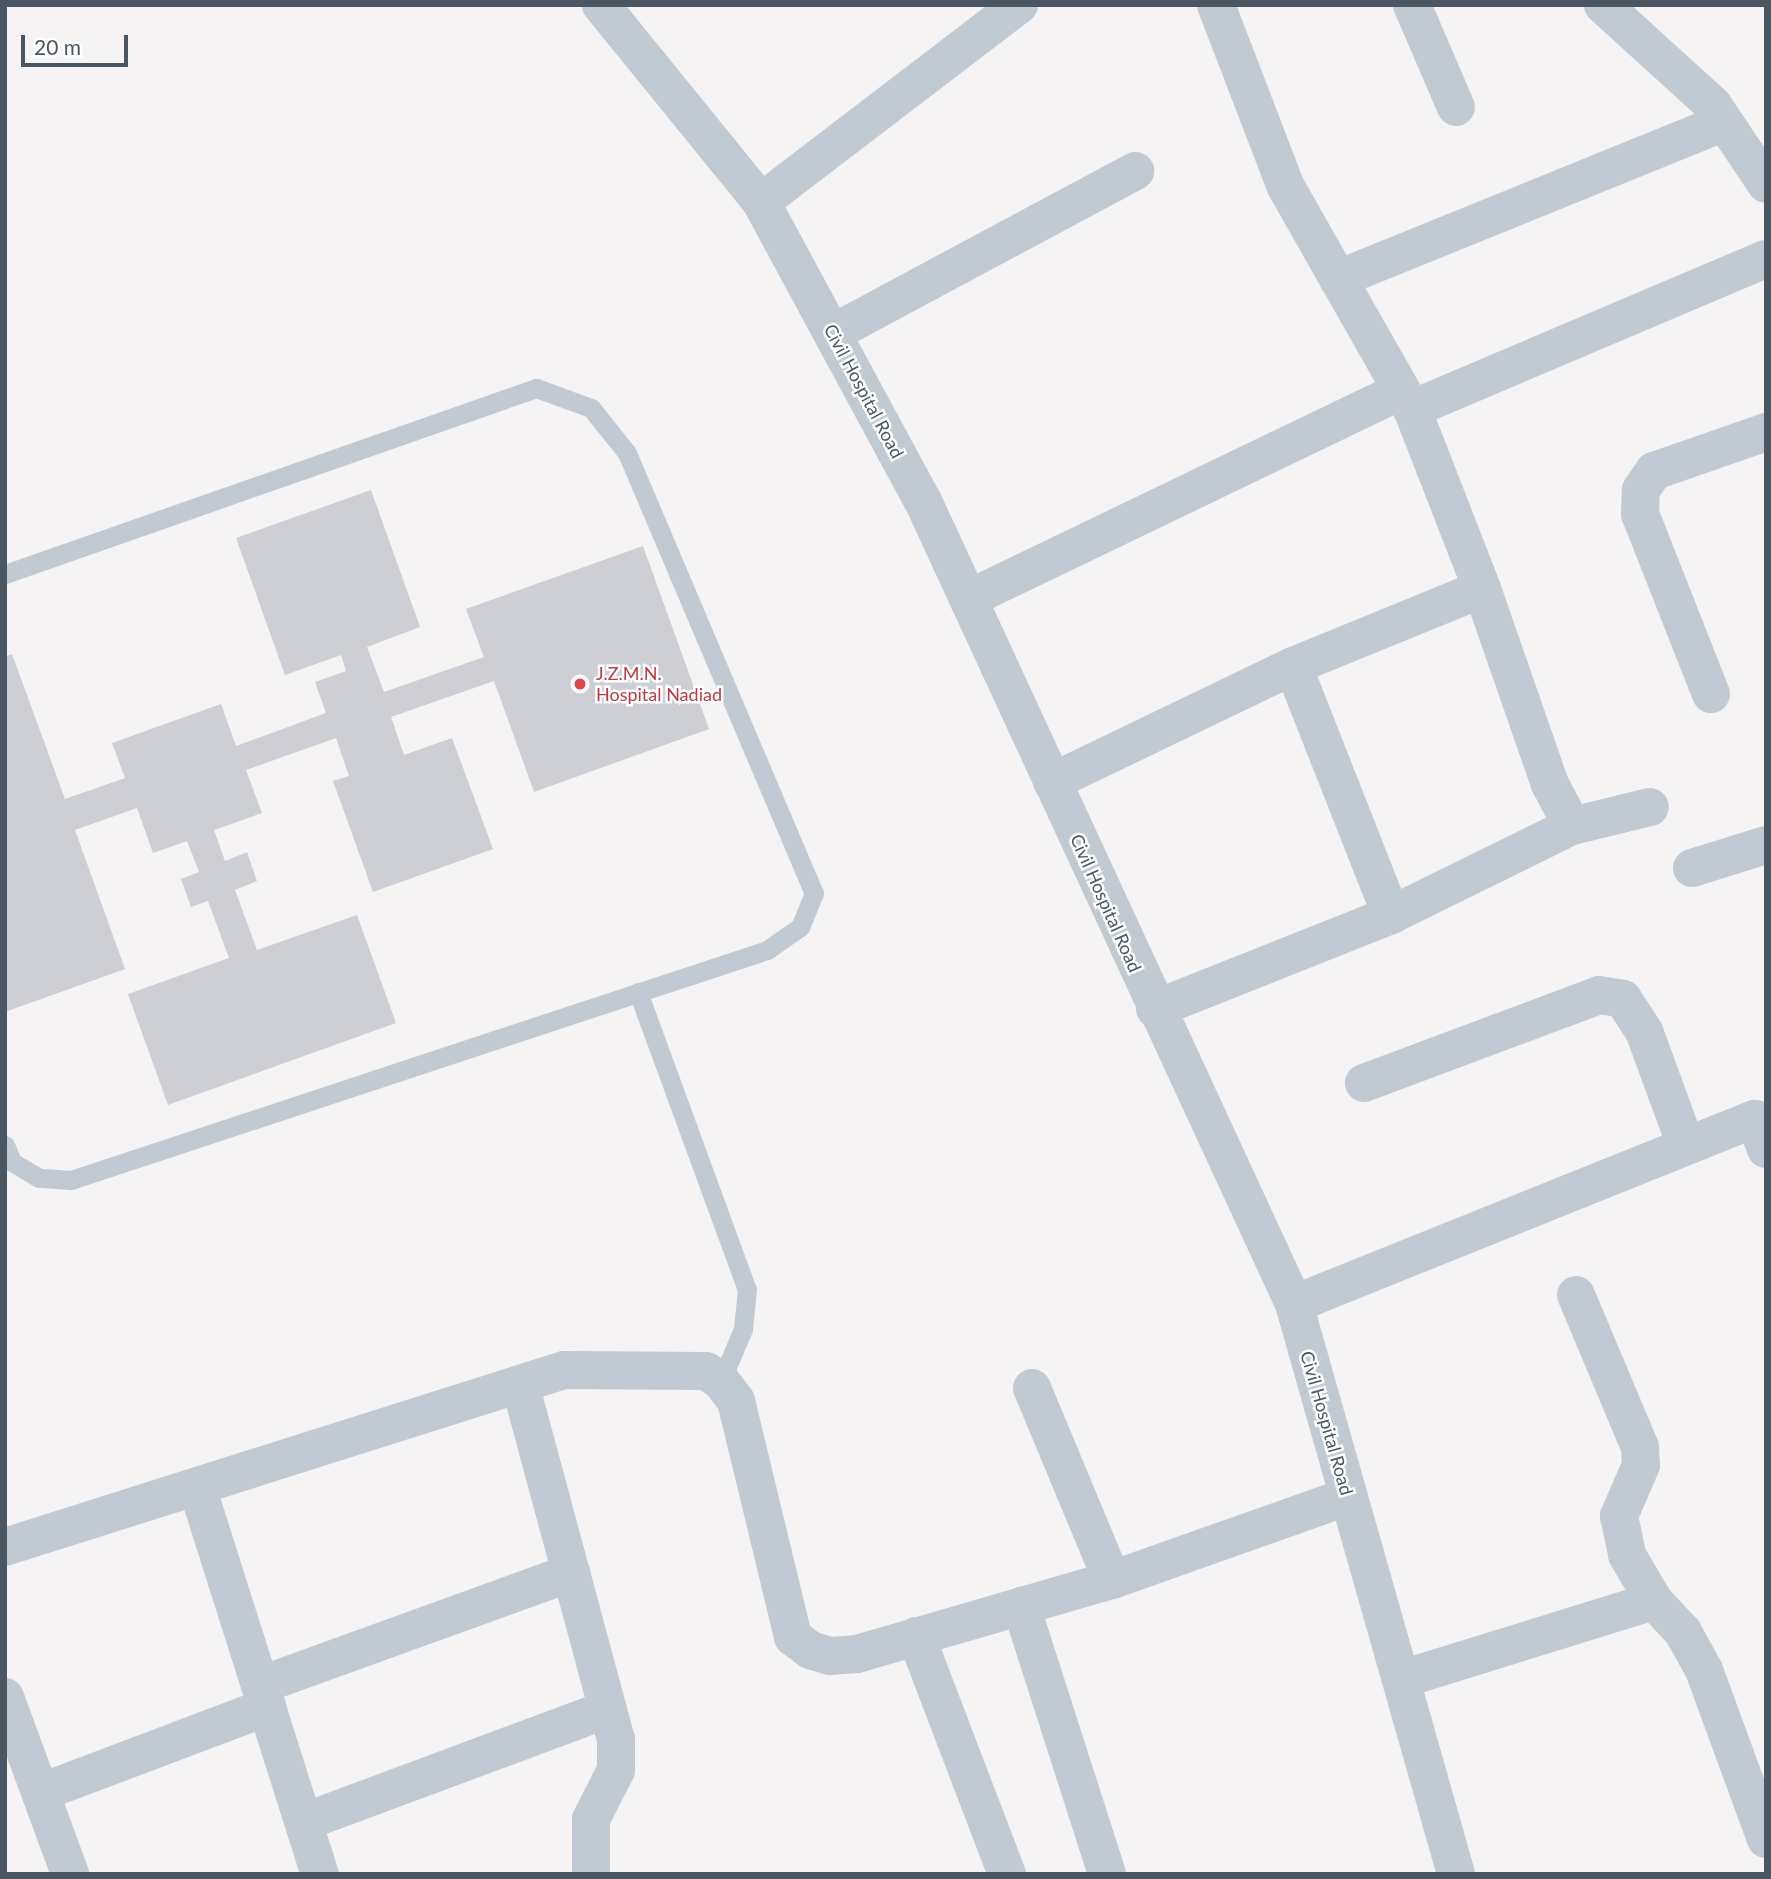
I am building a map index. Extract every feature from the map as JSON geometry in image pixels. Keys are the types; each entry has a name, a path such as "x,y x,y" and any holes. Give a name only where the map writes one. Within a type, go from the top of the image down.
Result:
{"street":[{"name":"Civil Hospital Road","path":"601,5 761,202 923,501 1155,1009 1294,1304 1456,1874"},
{"path":"761,202 1019,5"},
{"path":"1216,5 1286,187 1406,400 1482,589 1550,783 1572,825"},
{"path":"1412,5 1456,107"},
{"path":"1603,5 1713,105 1745,142 1766,184"},
{"path":"1338,279 1745,142"},
{"path":"833,334 1135,171"},
{"path":"968,600 1406,400 1766,259"},
{"path":"1711,694 1640,513 1641,490 1654,471 1766,432"},
{"path":"1052,782 1293,666 1482,589"},
{"path":"1293,666 1391,915"},
{"path":"1155,1009 1391,915 1572,825 1650,807"},
{"path":"1692,868 1766,845"},
{"path":"1364,1083 1599,995 1623,999 1644,1031 1686,1146"},
{"path":"1294,1304 1755,1119 1766,1149"},
{"path":"1576,1295 1640,1447 1642,1465 1619,1516 1627,1555 1654,1601 1683,1632 1704,1670 1766,1839"},
{"path":"5,1547 565,1370 706,1371 720,1381 736,1401 793,1637 810,1650 830,1656 857,1654 1112,1580 1348,1497"},
{"path":"520,1384 616,1739 616,1770 591,1819 580,1870"},
{"path":"1032,1388 1112,1580"},
{"path":"197,1487 320,1874"},
{"path":"42,1792 264,1696 571,1573"},
{"path":"1402,1679 1654,1601"},
{"path":"1021,1606 1107,1874"},
{"path":"916,1636 1007,1874"},
{"path":"5,1697 70,1874"},
{"path":"304,1822 608,1709"}],"lane":[{"path":"5,574 536,388 591,408 627,453 814,893 800,927 767,950 71,1180 39,1178 12,1162 5,1145"},
{"path":"638,992 747,1290 743,1329 720,1381"}],"building":[{"path":"371,490 420,627 367,647 384,692 484,657 466,609 643,546 709,729 534,792 494,681 391,717 404,755 452,738 493,849 373,892 333,781 349,776 336,738 246,770 262,813 214,830 225,861 247,852 257,881 235,890 257,950 357,915 396,1023 168,1105 128,994 229,958 208,901 191,907 181,879 199,872 187,841 153,853 137,808 75,830 125,969 5,1012 5,657 12,654 65,799 125,778 112,743 221,704 236,746 326,713 315,682 346,671 341,655 285,675 236,538"}],"place":[{"name":"J.Z.M.N. Hospital Nadiad","path":"580,684"}]}
